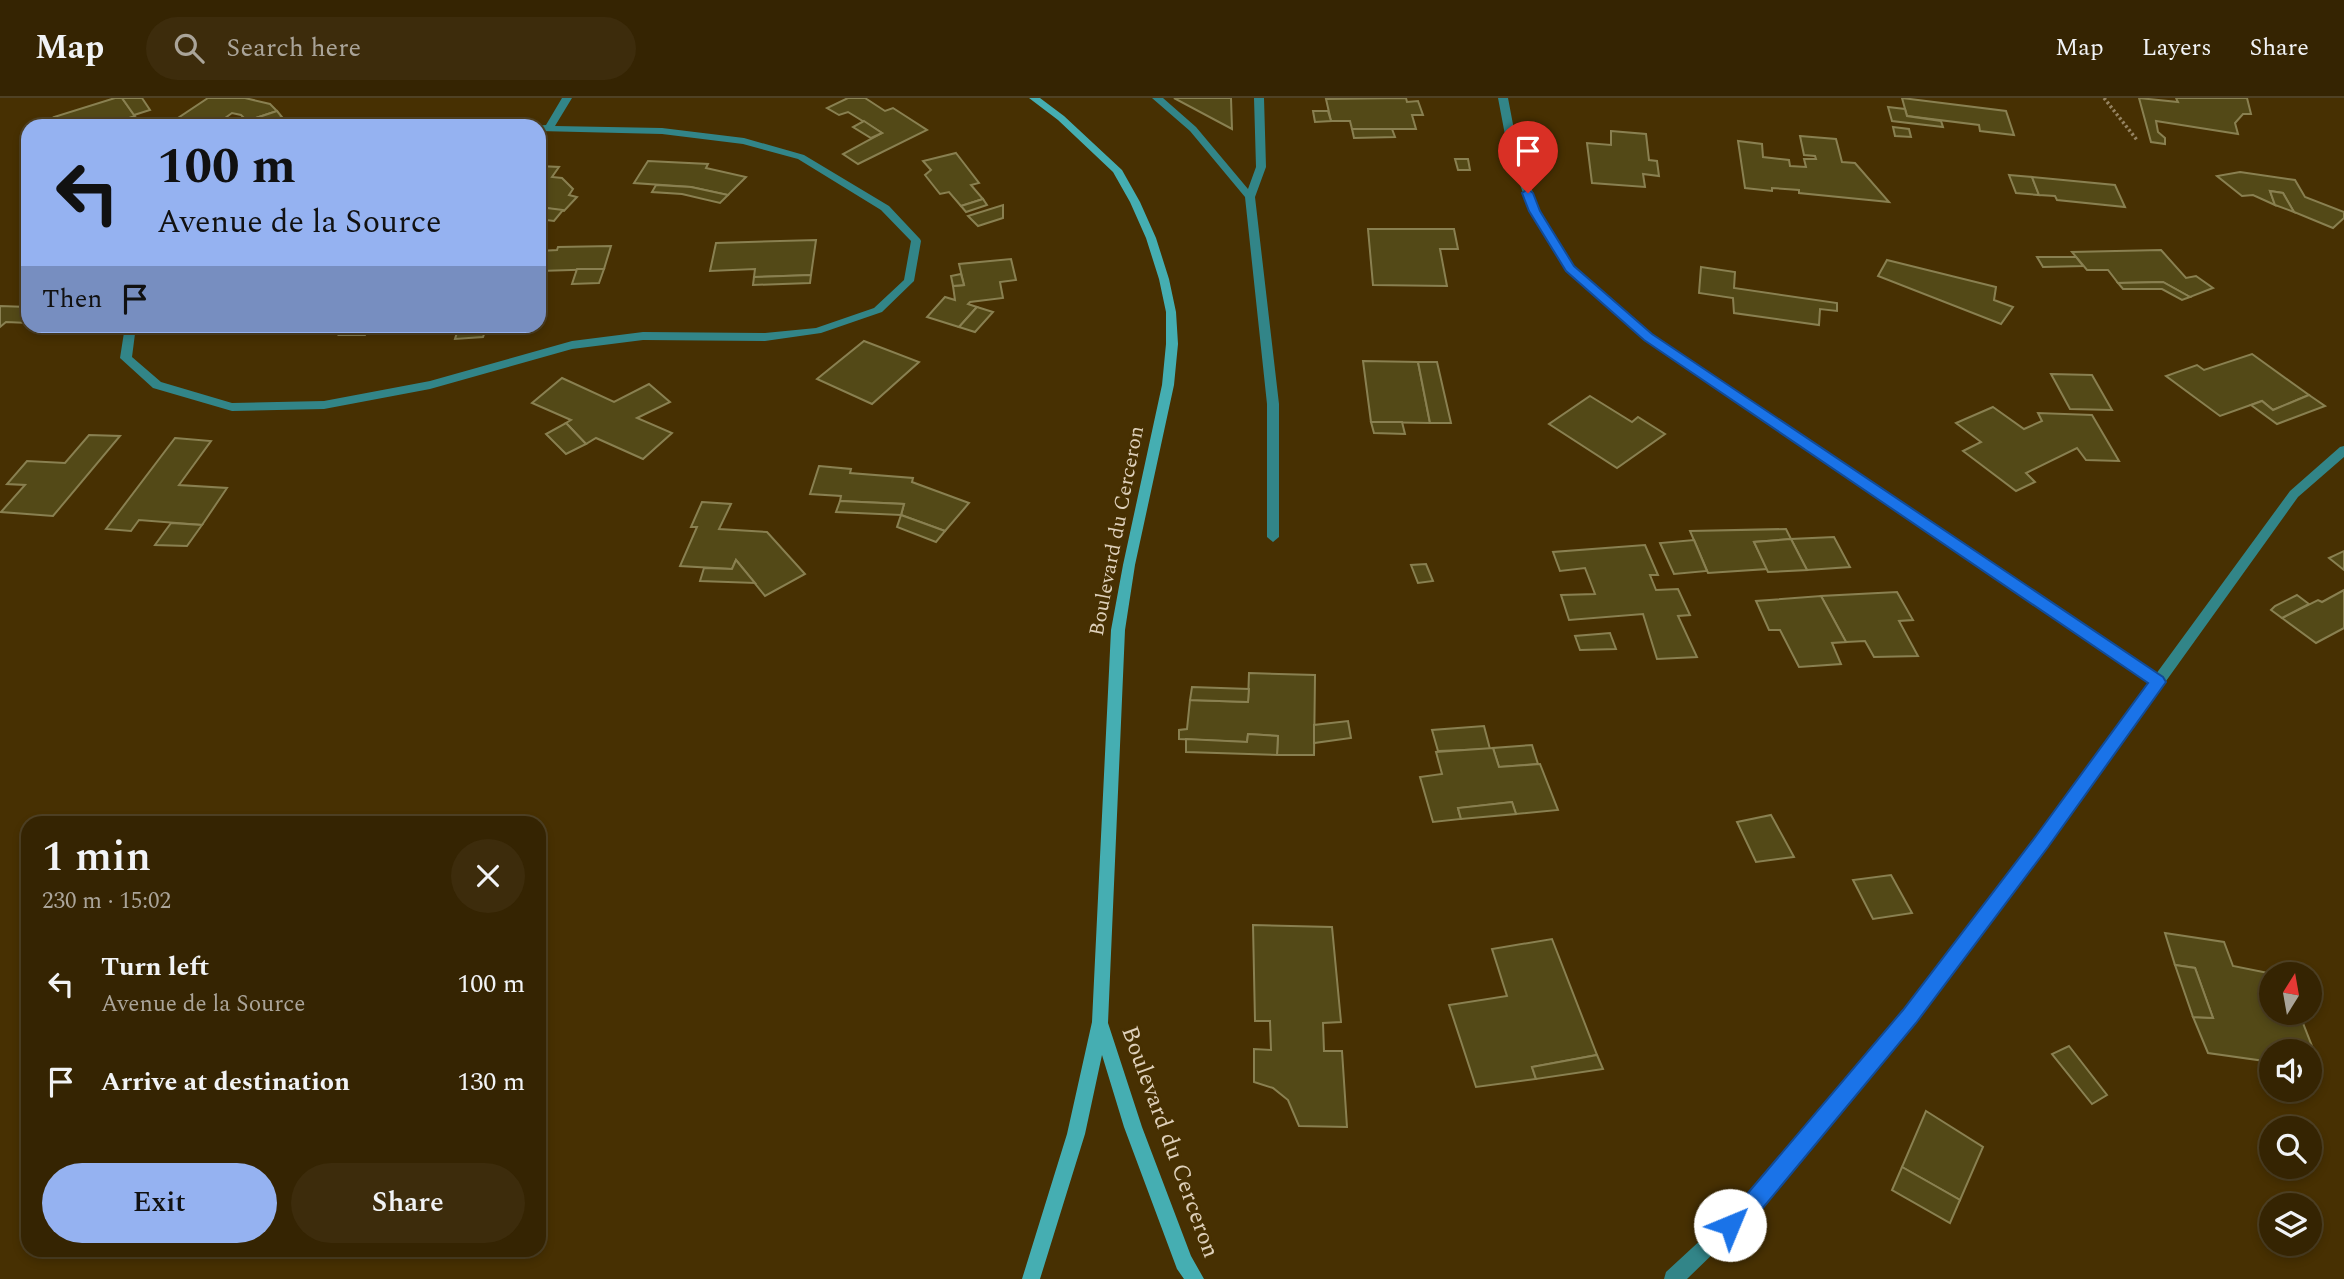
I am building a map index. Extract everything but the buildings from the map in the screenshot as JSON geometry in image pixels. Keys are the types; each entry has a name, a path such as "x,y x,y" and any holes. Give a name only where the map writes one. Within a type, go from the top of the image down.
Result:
{"main road":[{"name":"Boulevard du Cerceron","path":"1031,1279 1076,1134 1100,1022 1118,630 1129,565 1168,385 1171,312 1152,238 1117,170 1061,118 1034,98"},
{"name":"Boulevard du Cerceron","path":"1100,1022 1133,1128 1184,1262 1195,1279"}],"street":[{"path":"546,125 567,98"},
{"path":"1157,98 1193,129 1250,197"},
{"path":"1259,98 1261,167 1250,197 1273,404 1273,537"},
{"path":"1503,98 1514,156 1535,211 1570,268 1648,337 2158,682"},
{"path":"130,333 126,358 157,385 232,407 324,405 430,385 572,345 643,336 765,337 817,331 878,310 909,281 916,241 885,208 801,157 731,139 662,131 546,128"},
{"path":"1673,1279 1749,1207 1909,1017 2042,842 2294,494 2344,450"}],"path":[{"path":"2104,98 2137,140"}],"route":[{"path":"1528,193 1535,211 1570,268 1648,337 2158,682 2042,842 1909,1017 1749,1207 1730,1225"}]}
